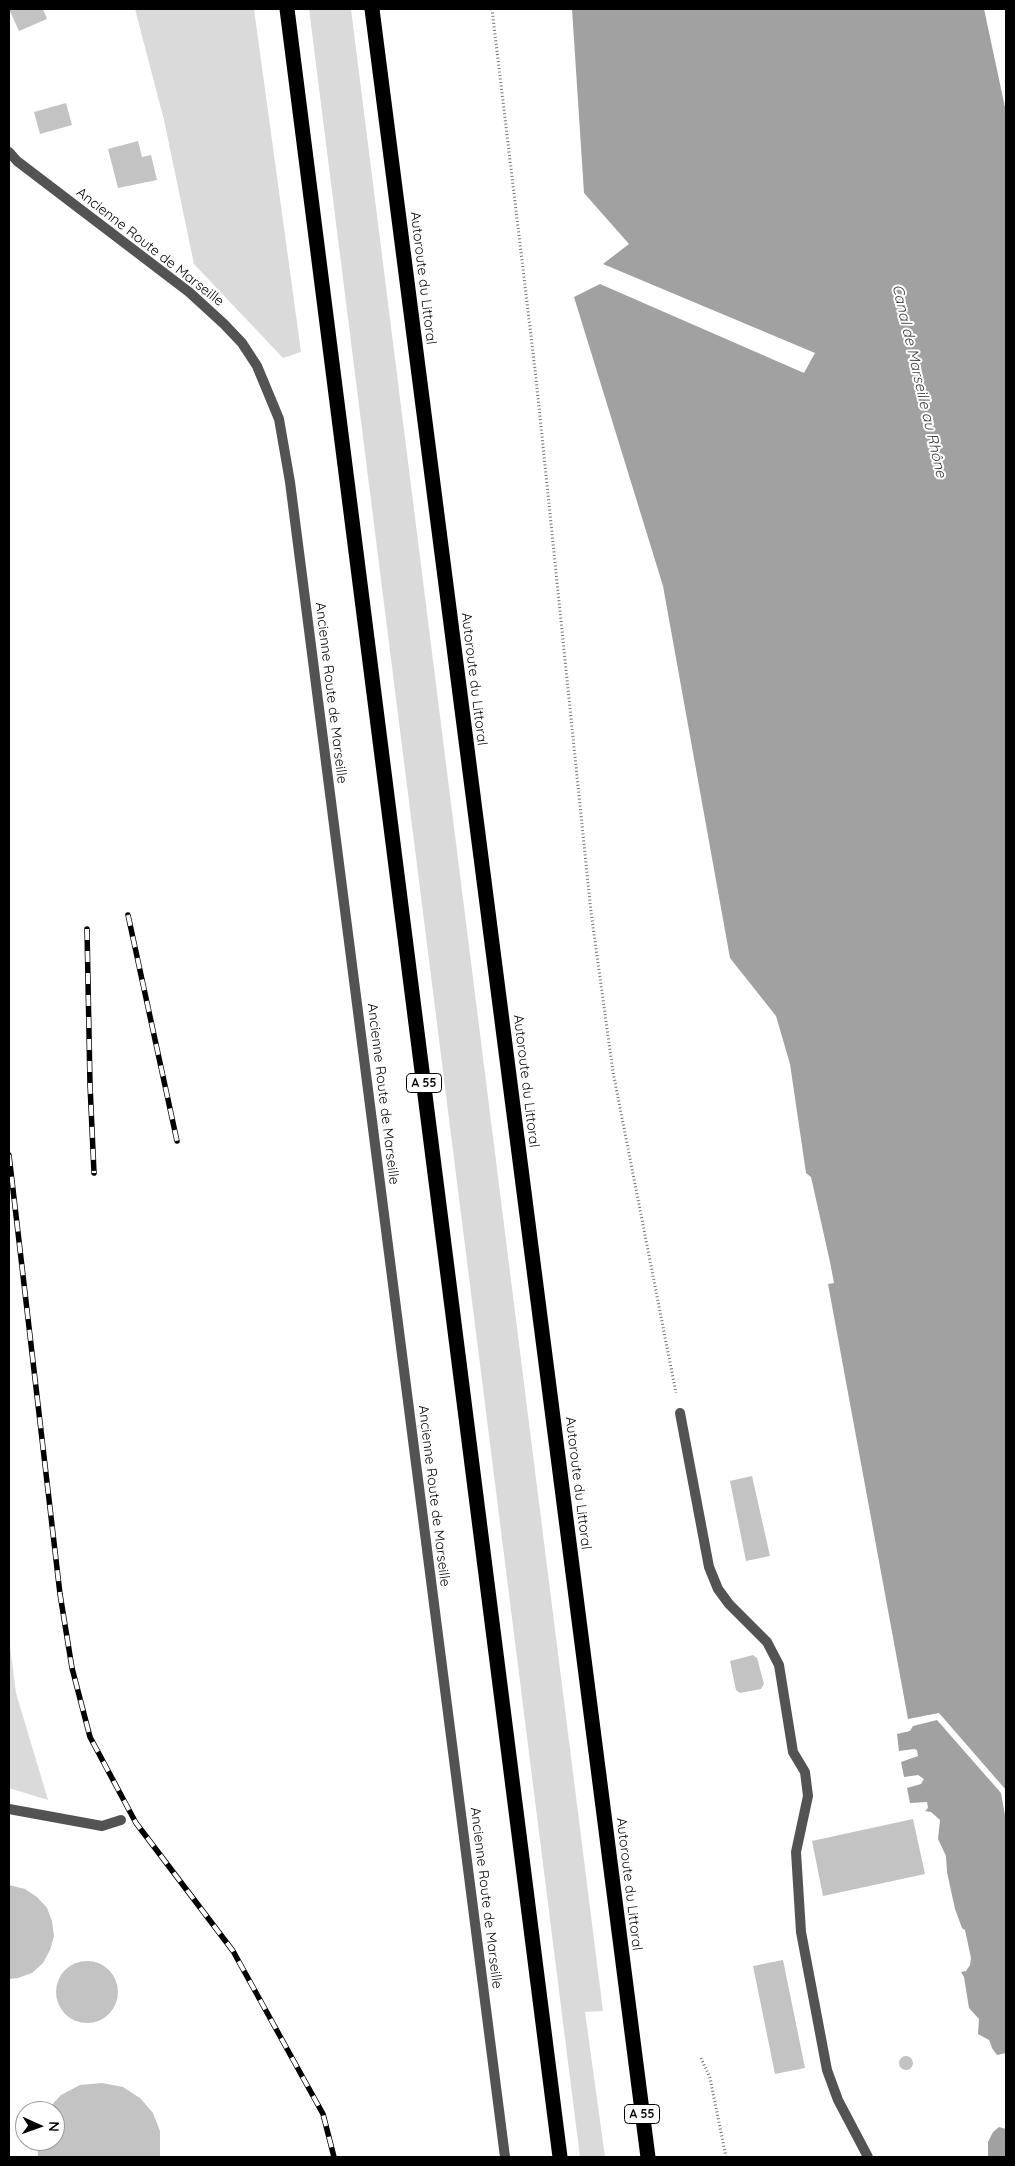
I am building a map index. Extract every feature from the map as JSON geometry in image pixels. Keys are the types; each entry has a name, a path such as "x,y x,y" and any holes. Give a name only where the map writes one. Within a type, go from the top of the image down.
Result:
{"highway":[{"name":"A 55","path":"287,9 560,2157"},
{"name":"Autoroute du Littoral","path":"372,9 648,2157"},
{"path":"637,2072 652,2157"}],"street":[{"name":"Ancienne Route de Marseille","path":"9,152 17,161 188,292 224,324 242,343 256,366 278,419 290,482 505,2157"},
{"path":"680,1413 710,1567 718,1589 729,1604 766,1642 779,1665 793,1752 805,1772 808,1796 796,1852 803,1941 826,2070 838,2100 868,2157"},
{"path":"9,1809 102,1826 121,1820"}],"path":[{"path":"492,9 537,388 591,912 613,1072 680,1413"},
{"path":"701,2058 710,2078 726,2157"}],"shaded area":[{"path":"135,9 254,9 301,352 283,358 194,264 164,120"},
{"path":"309,9 351,9 603,2011 585,2012 605,2157 580,2157"},
{"path":"9,1638 16,1693 48,1800 9,1788"}],"water":[{"name":"Canal de Marseille au Rhône","path":"572,9 984,9 1006,112 1006,1790 939,1713 908,1719 828,1284 834,1283 811,1177 806,1173 790,1064 776,1016 730,958 663,586 574,297 600,284 804,373 815,353 603,264 629,244 584,193"},
{"path":"937,1720 1001,1793 1006,1821 1006,2053 997,2055 989,2040 978,2034 979,2019 969,2008 964,1977 961,1972 966,1971 970,1965 971,1958 965,1930 962,1928 955,1909 947,1872 946,1856 938,1839 940,1820 931,1812 925,1811 928,1808 927,1802 910,1803 907,1788 921,1784 924,1779 918,1775 904,1777 901,1762 918,1756 917,1750 899,1751 897,1734 910,1731 913,1726"},
{"path":"999,2127 1006,2129 1006,2157 988,2157 988,2142 993,2132"}],"building":[{"path":"9,9 43,9 47,19 19,31"},
{"path":"66,103 72,125 40,134 34,112"},
{"path":"138,141 142,157 151,155 157,180 118,188 108,149"},
{"path":"752,1476 770,1556 746,1561 730,1481"},
{"path":"753,1655 757,1658 764,1684 761,1689 740,1693 736,1690 730,1661"},
{"path":"913,1819 925,1874 823,1896 812,1841"},
{"path":"9,1885 25,1889 37,1897 47,1908 52,1921 54,1936 50,1950 43,1963 32,1973 9,1979"},
{"path":"783,1960 805,2068 775,2074 753,1966"},
{"path":"87,1961 99,1963 109,1970 116,1980 118,1992 116,2004 109,2014 99,2021 87,2023 75,2021 65,2014 58,2004 56,1992 58,1980 65,1970 75,1963"},
{"path":"903,2056 909,2056 913,2063 909,2070 903,2070 899,2066 899,2060"},
{"path":"102,2083 123,2087 140,2098 153,2113 160,2131 160,2157 38,2157 38,2151 65,2151 65,2101 55,2101 61,2095 80,2085"}],"railway":[{"path":"128,915 177,1141"},
{"path":"87,929 94,1173"},
{"path":"9,1155 60,1594 72,1668 90,1737 136,1823 233,1951 323,2114 334,2157"}]}
